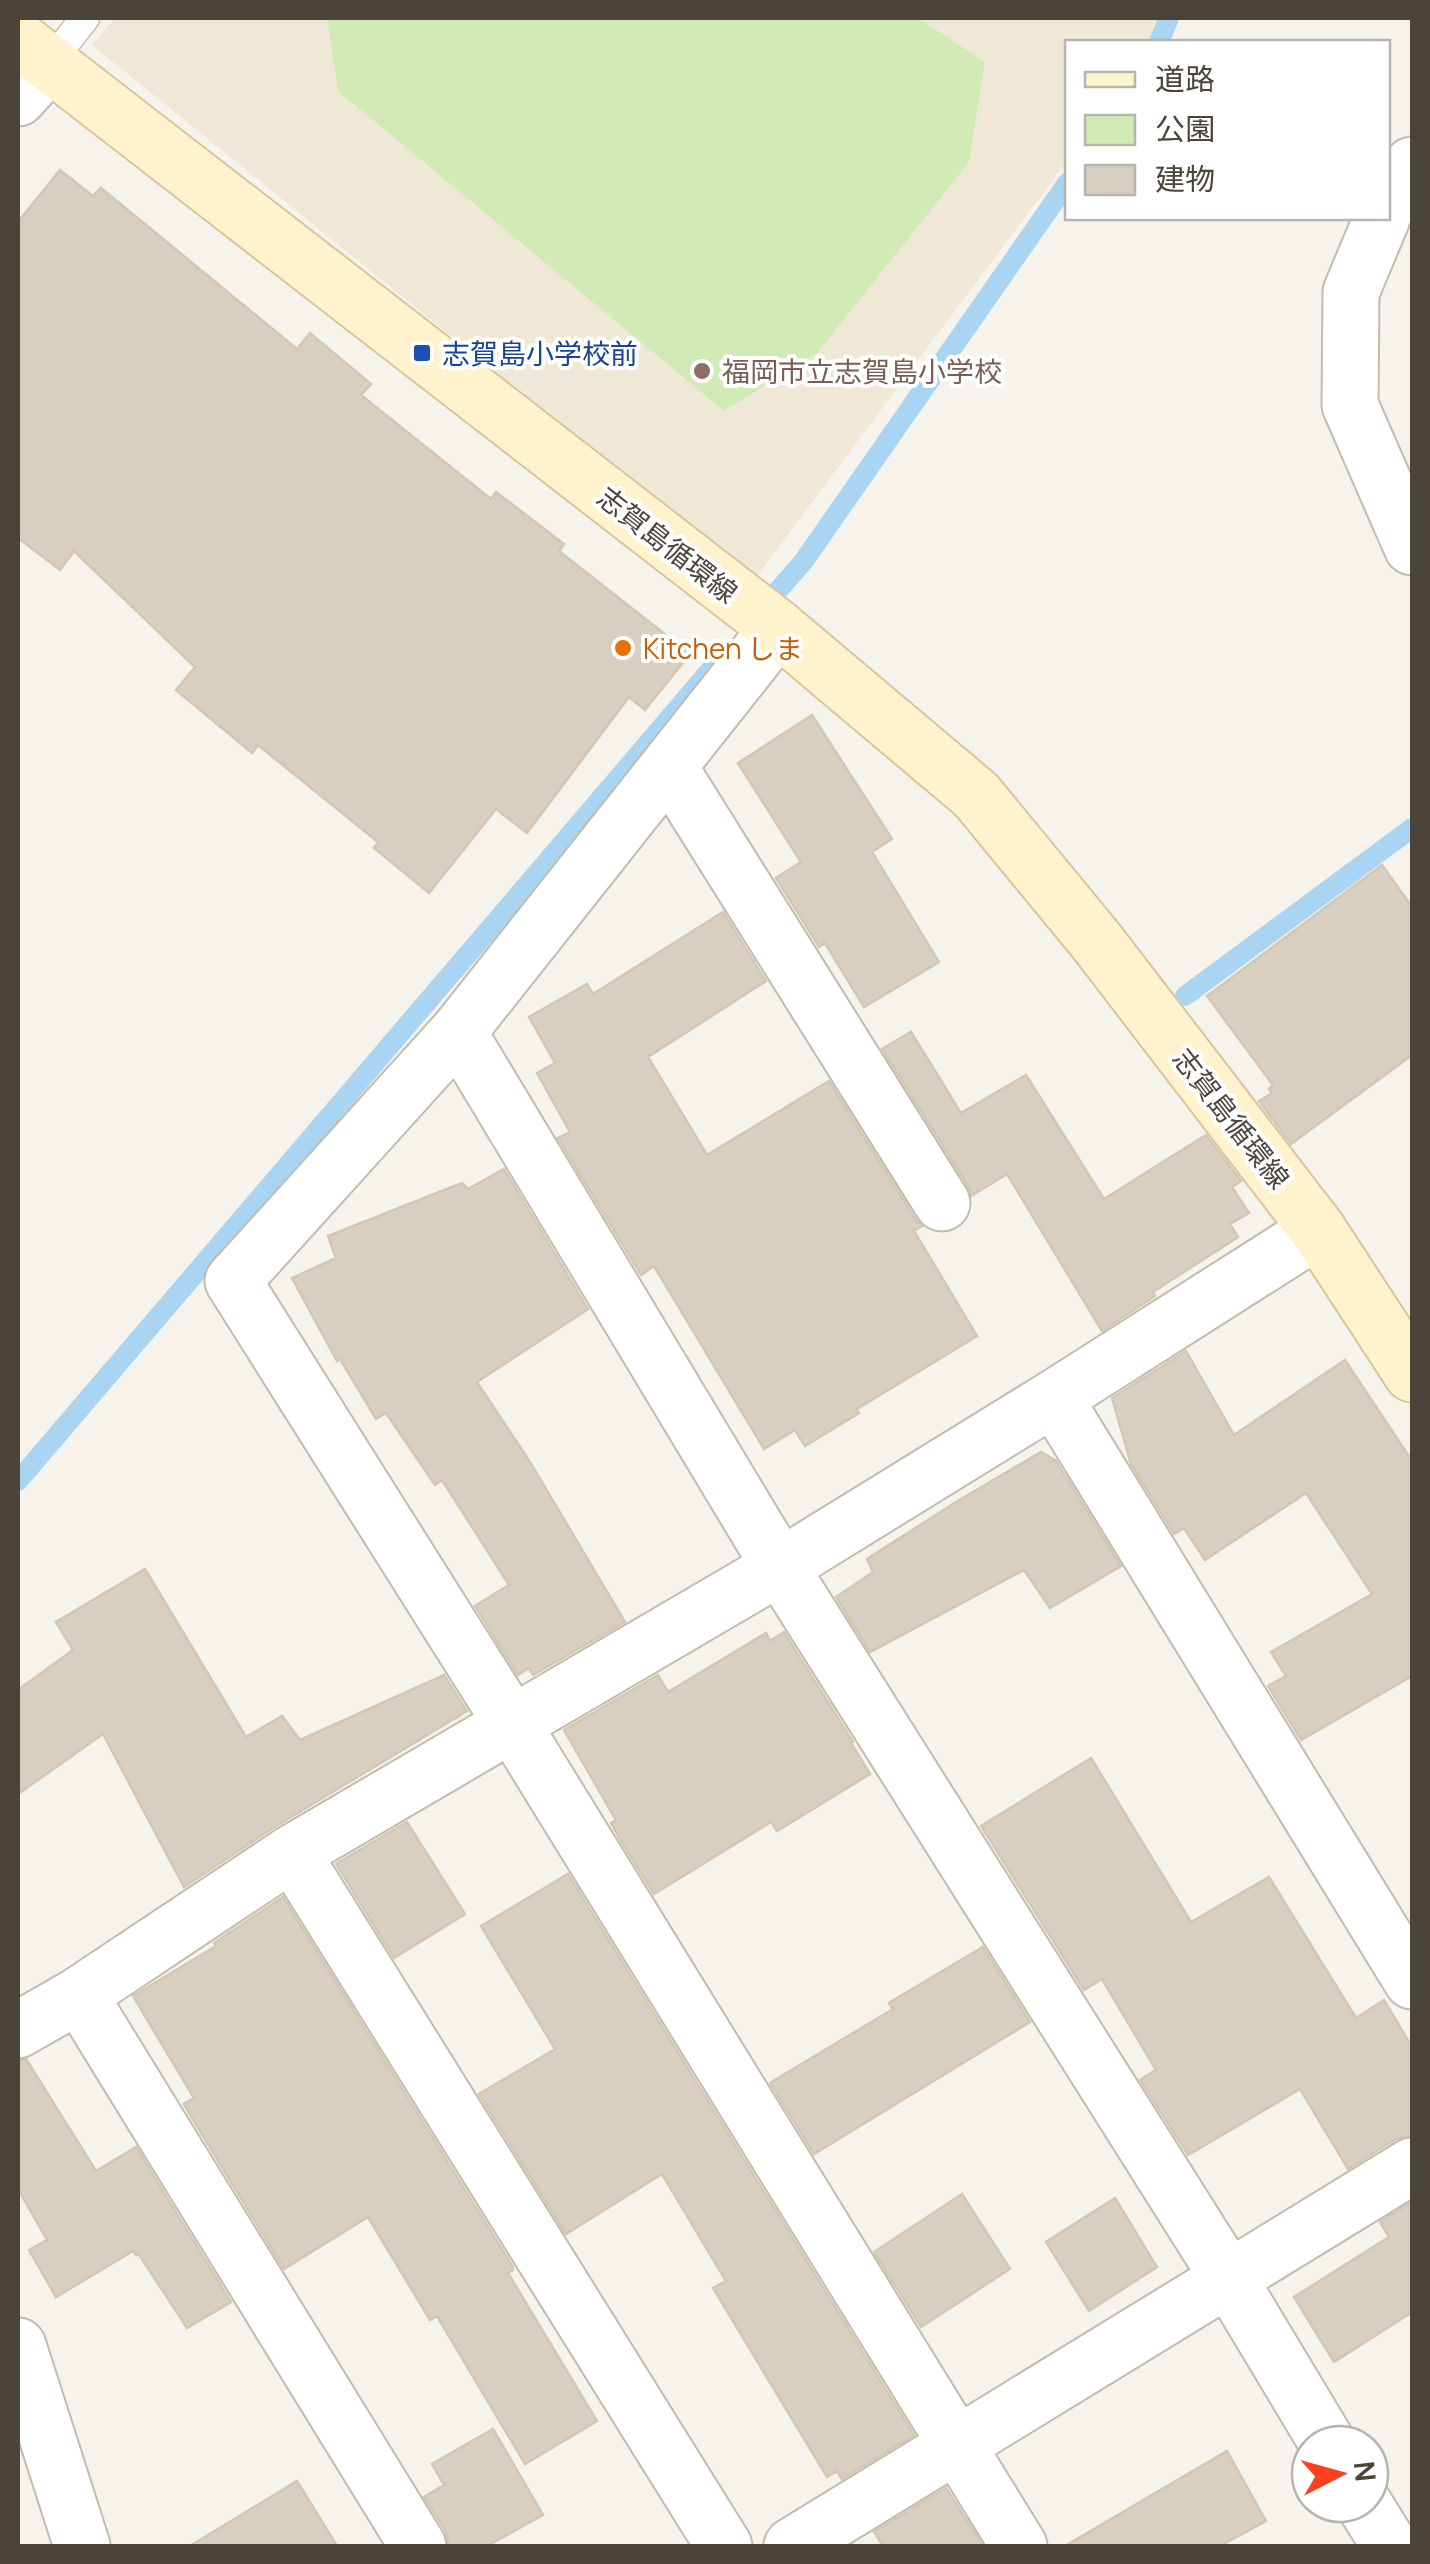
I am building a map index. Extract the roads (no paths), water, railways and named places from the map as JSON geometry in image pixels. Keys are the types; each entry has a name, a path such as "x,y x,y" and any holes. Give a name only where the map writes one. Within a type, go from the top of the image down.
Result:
{"main road":[{"name":"志賀島循環線","path":"28,67 778,628 976,794 1097,942 1318,1230 1412,1374"}],"street":[{"path":"1390,203 1412,165"},
{"path":"1381,220 1351,292 1350,405 1412,546"},
{"path":"778,628 458,1032 233,1281 512,1722 1019,2546"},
{"path":"669,767 942,1203"},
{"path":"458,1032 780,1567 1229,2278 1316,2424"},
{"path":"18,2030 79,1995 292,1852 780,1567 1318,1230"},
{"path":"1054,1398 1412,1981"},
{"path":"292,1852 724,2546"},
{"path":"79,1995 418,2546"},
{"path":"792,2546 1412,2166"},
{"path":"18,2346 82,2546"},
{"path":"1376,2524 1390,2546"}],"lane":[{"path":"28,67 85,18"}],"waterway":[{"path":"1160,40 1169,18"},
{"path":"760,611 803,562 1065,186"},
{"path":"18,1481 719,660"},
{"path":"1185,996 1412,828"}],"place":[{"name":"志賀島小学校前","path":"422,353"},
{"name":"福岡市立志賀島小学校","path":"702,371"},
{"name":"Kitchen しま","path":"623,648"}]}
